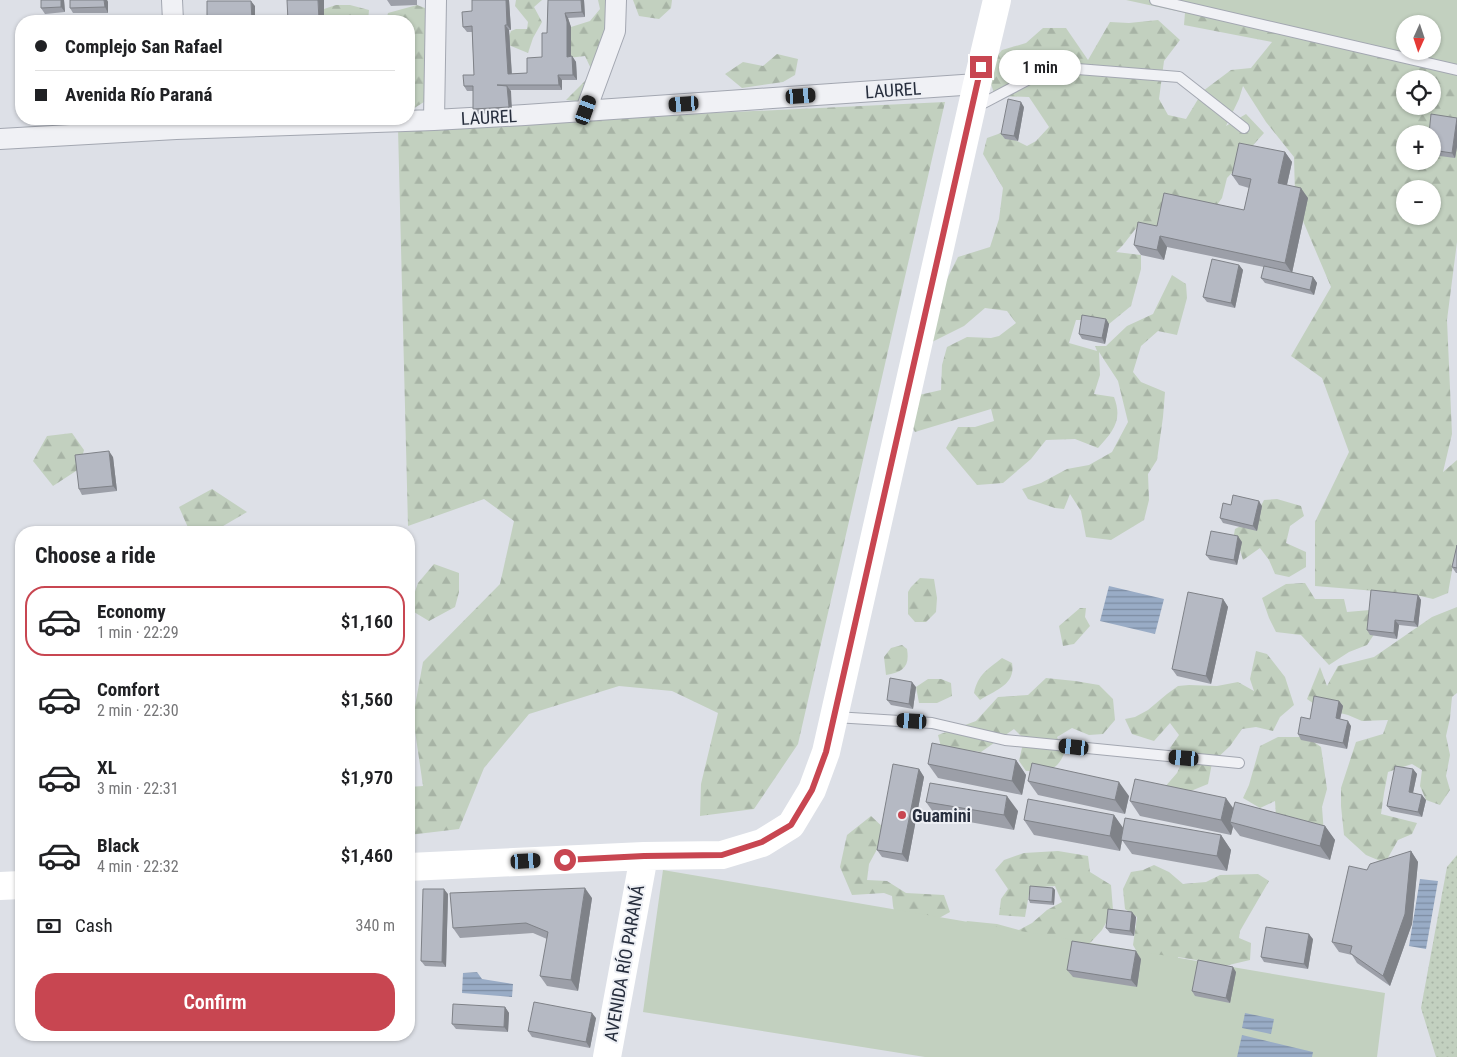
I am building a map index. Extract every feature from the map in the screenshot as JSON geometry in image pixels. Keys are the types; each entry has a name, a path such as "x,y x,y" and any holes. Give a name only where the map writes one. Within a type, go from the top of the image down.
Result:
{"main road":[{"path":"415,867 644,856 722,855 762,842 791,825 812,790 826,752 997,0"},
{"name":"AVENIDA RÍO PARANÁ","path":"607,1057 644,856"},
{"path":"0,886 15,885"}],"street":[{"path":"172,0 173,15"},
{"path":"434,120 436,0"},
{"path":"586,110 615,31 616,0"},
{"name":"LAUREL","path":"415,120 586,110 974,97"},
{"name":"LAUREL","path":"0,139 164,125"}],"lane":[{"path":"1155,0 1457,70"},
{"path":"974,97 1052,67 1179,77 1244,128"},
{"path":"834,717 932,722 1005,740 1239,763"}],"green space":[{"path":"516,0 542,0 534,7 542,22 533,38 528,53 506,44 511,31 527,29 528,22 515,6"},
{"path":"598,0 619,0 584,102 566,100 593,73 585,56 568,58 562,41 571,27 590,21 600,9"},
{"path":"633,0 672,0 671,8 659,19 639,16"},
{"path":"1126,0 1457,0 1457,72 1402,60 1441,60 1441,15 1396,15 1396,59"},
{"path":"1186,0 1457,0 1457,242 1447,320 1452,434 1443,472 1457,460 1457,552 1455,554 1448,593 1433,599 1412,594 1315,586 1315,522 1349,452 1322,378 1291,356 1331,287 1303,221 1295,195 1294,157 1266,122 1243,86 1226,126 1246,114 1264,133 1227,178 1222,198 1208,217 1158,228 1137,227 1116,252 1141,255 1141,269 1131,306 1109,324 1076,320 1069,343 1097,351 1095,346 1106,346 1127,326 1153,314 1172,275 1186,284 1187,298 1177,335 1158,331 1141,346 1133,372 1141,382 1165,392 1157,460 1148,474 1149,500 1144,520 1111,540 1086,537 1081,511 1070,494 1064,509 1028,499 1022,489 1041,483 1067,469 1089,465 1112,452 1128,422 1118,381 1099,352 1100,375 1094,394 1114,397 1117,405 1117,419 1108,437 1098,448 1075,439 1046,440 1031,459 1003,483 977,485 946,448 958,427 975,427 994,421 991,409 915,432 903,410 906,398 941,390 942,365 947,347 967,337 991,338 999,336 1016,323 1007,311 985,308 964,326 932,342 937,299 958,257 990,247 999,219 1003,188 983,154 987,138 1001,133 1027,146 1036,141 1049,127 1029,97 995,96 986,69 1002,50 1026,43 1043,28 1066,28 1088,60 1110,22 1129,23 1158,20 1180,40 1164,61 1159,99 1168,115 1186,119 1203,91 1231,70 1251,68 1272,42 1184,25"},
{"path":"336,5 350,5 369,10 369,15 324,15 324,9"},
{"path":"417,5 430,10 429,99 415,108 415,15 388,15 388,13"},
{"path":"777,54 798,59 795,75 783,82 742,88 725,74 743,62 763,66"},
{"path":"945,102 798,744 754,809 700,816 701,784 718,713 672,691 619,686 529,714 484,768 459,829 415,834 415,787 423,786 415,731 415,706 423,662 500,584 514,521 484,499 408,526 398,128"},
{"path":"72,433 84,450 79,469 53,486 33,461 47,436"},
{"path":"212,489 247,512 223,526 187,526 179,507"},
{"path":"1277,499 1301,506 1304,516 1290,526 1286,543 1306,552 1306,567 1289,577 1275,574 1269,560 1260,548 1243,560 1239,547 1233,540 1235,529 1252,518 1264,500"},
{"path":"434,564 459,573 459,592 455,607 429,621 415,613 415,592 418,583"},
{"path":"920,578 934,579 937,598 936,612 926,622 915,622 908,614 908,592"},
{"path":"1305,583 1315,599 1344,599 1347,612 1370,610 1375,633 1367,645 1349,652 1329,665 1301,635 1276,632 1262,598 1286,584"},
{"path":"1457,607 1457,693 1452,697 1446,736 1450,755 1446,776 1450,790 1440,805 1426,800 1420,786 1422,770 1412,764 1388,772 1381,814 1417,823 1412,834 1398,840 1385,863 1366,855 1344,835 1341,788 1356,742 1383,734 1388,720 1362,721 1348,715 1320,708 1307,699 1320,667 1327,686 1338,666 1374,657 1432,617"},
{"path":"1080,608 1086,608 1085,617 1090,626 1074,644 1063,646 1059,626"},
{"path":"902,645 907,649 908,655 904,668 886,675 884,657 891,648"},
{"path":"1256,651 1267,654 1285,677 1294,705 1280,717 1273,731 1256,727 1242,729 1230,746 1212,763 1208,784 1176,797 1164,788 1177,773 1184,758 1170,748 1179,735 1170,723 1154,741 1132,734 1125,719 1135,717 1148,710 1178,686 1217,686 1238,682 1254,691 1250,679"},
{"path":"1002,658 1012,663 1011,677 998,690 980,700 974,693 978,681 984,672"},
{"path":"1046,678 1099,685 1113,699 1115,720 1103,734 1089,735 1072,728 1057,737 1064,754 1057,765 1044,771 1026,771 1019,761 1024,739 1014,729 981,752 941,747 938,735 976,721 998,697 1028,695"},
{"path":"928,679 941,679 951,683 952,696 937,703 919,703 916,687"},
{"path":"1278,737 1307,737 1321,747 1327,789 1322,807 1324,834 1302,820 1276,816 1275,801 1260,808 1243,798 1249,785 1260,746"},
{"path":"871,816 887,831 869,864 867,880 887,881 906,893 944,895 950,912 923,927 898,928 892,896 884,893 852,895 840,867 847,835"},
{"path":"1058,851 1088,856 1090,872 1111,885 1113,910 1102,930 1091,942 1077,949 1141,959 1133,945 1137,917 1125,909 1123,889 1131,872 1143,870 1154,865 1169,872 1183,884 1206,882 1220,875 1258,874 1269,881 1240,931 1239,938 1251,943 1250,960 1216,968 1196,960 1178,957 1176,972 963,927 967,921 997,924 1019,930 1062,902 1055,886 1030,888 1025,917 999,915 1001,899 1008,889 995,870 1004,860 1024,853"},
{"path":"1457,855 1457,1057 1436,1057 1421,1008 1447,867"},
{"path":"663,870 1385,993 1377,1057 925,1057 643,1012"}],"water":[{"path":"1109,586 1164,599 1155,634 1100,621"},
{"path":"1420,879 1438,881 1426,949 1409,946"},
{"path":"477,972 482,979 513,984 512,997 462,993 463,973"},
{"path":"1245,1013 1274,1019 1271,1034 1242,1028"},
{"path":"1242,1035 1313,1052 1312,1057 1237,1057"}],"building":[{"path":"41,0 61,0 61,7 41,8"},
{"path":"70,0 104,0 105,7 70,8"},
{"path":"287,0 318,0 319,15 288,15"},
{"path":"472,0 506,0 507,25 505,25 508,74 527,73 527,58 542,57 542,33 547,33 548,0 581,0 582,12 565,13 567,22 567,57 572,56 573,75 558,75 559,85 497,85 507,86 509,107 473,109 473,86 464,86 463,75 474,75 472,26 463,27 462,12 472,11"},
{"path":"207,1 251,1 252,15 207,15"},
{"path":"1008,99 1021,102 1014,136 1001,134"},
{"path":"1431,115 1457,118 1452,153 1441,151 1441,125 1430,125"},
{"path":"1239,143 1285,152 1278,183 1301,188 1285,263 1160,236 1157,250 1134,245 1138,222 1157,226 1164,193 1244,210 1251,179 1232,175"},
{"path":"1212,259 1239,265 1231,303 1203,297"},
{"path":"1264,266 1313,277 1310,290 1261,278"},
{"path":"1082,315 1106,319 1102,338 1079,334"},
{"path":"109,451 113,486 79,489 75,455"},
{"path":"1233,495 1259,501 1253,526 1220,518 1223,503 1231,505"},
{"path":"1211,531 1238,536 1234,560 1206,555"},
{"path":"1457,545 1457,568 1452,567"},
{"path":"1371,590 1418,595 1414,622 1395,620 1394,633 1367,630"},
{"path":"1188,592 1223,599 1206,676 1172,669"},
{"path":"890,678 912,682 909,704 887,700"},
{"path":"1314,696 1339,701 1336,718 1348,721 1343,743 1298,734 1301,717 1310,719"},
{"path":"932,743 1016,760 1012,781 928,764"},
{"path":"1032,763 1119,782 1115,800 1028,781"},
{"path":"893,764 919,769 902,854 877,850"},
{"path":"1395,766 1413,769 1409,792 1422,795 1418,812 1387,806"},
{"path":"1135,779 1226,798 1221,820 1130,801"},
{"path":"930,783 1007,796 1004,815 926,802"},
{"path":"1028,799 1114,815 1110,836 1024,820"},
{"path":"1235,802 1325,826 1320,846 1230,822"},
{"path":"1125,818 1221,835 1217,856 1121,840"},
{"path":"1411,851 1405,914 1383,976 1350,953 1352,946 1332,942 1349,866 1367,870 1370,864"},
{"path":"1030,886 1053,888 1052,902 1029,900"},
{"path":"585,888 571,980 540,976 548,932 526,923 453,928 450,893"},
{"path":"423,889 444,889 442,962 421,961"},
{"path":"1108,909 1132,912 1130,931 1106,928"},
{"path":"1266,927 1309,934 1304,964 1261,957"},
{"path":"1072,941 1136,951 1131,980 1067,970"},
{"path":"1198,960 1233,967 1226,998 1192,991"},
{"path":"534,1002 592,1013 586,1042 528,1031"},
{"path":"453,1004 505,1007 504,1027 452,1024"}],"place":[{"name":"Guamini","path":"902,815"}],"route":[{"path":"565,860 722,855 762,842 791,825 812,790 826,752 981,67"}]}
